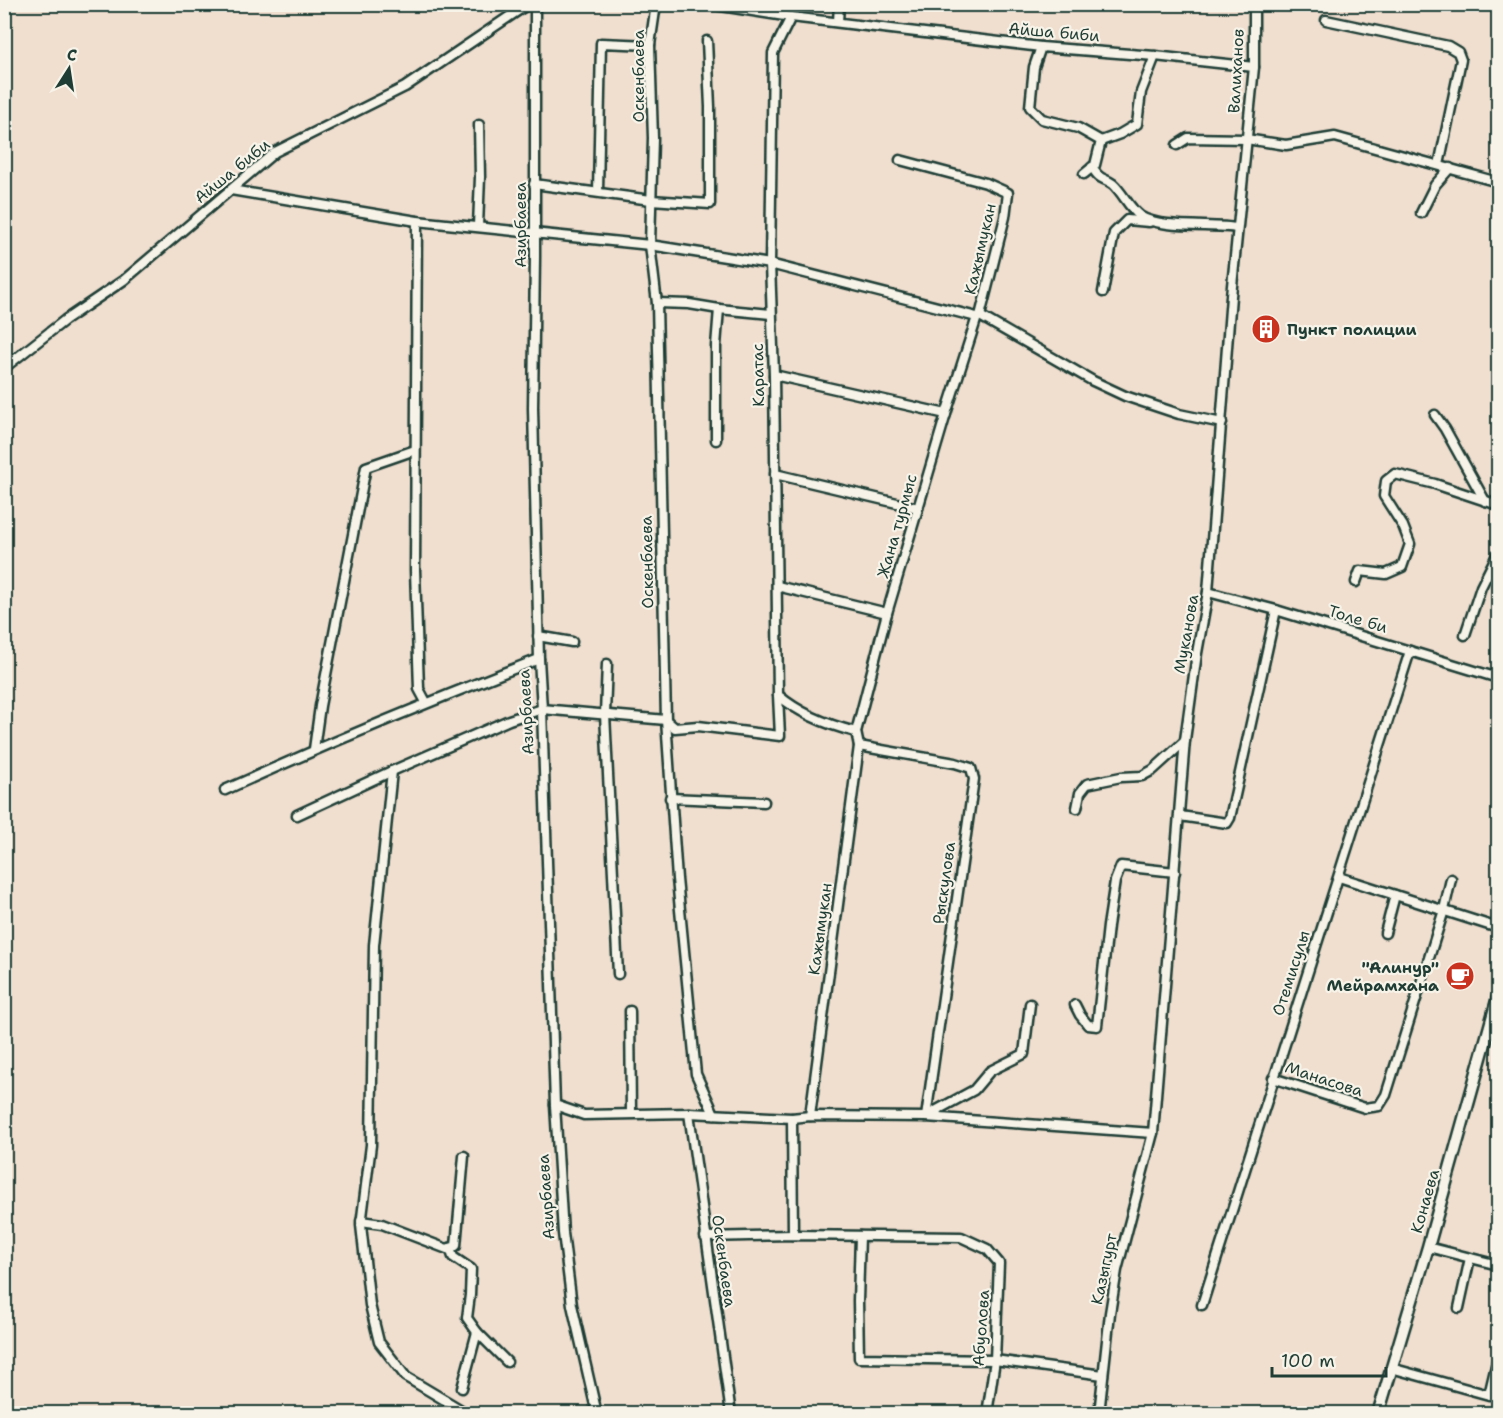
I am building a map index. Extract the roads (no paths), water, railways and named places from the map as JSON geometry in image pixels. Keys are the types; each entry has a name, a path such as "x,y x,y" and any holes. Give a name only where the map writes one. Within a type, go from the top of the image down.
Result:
{"main road":[{"name":"Конаева","path":"1378,1413 1428,1247 1498,997"}],"street":[{"name":"Айша биби","path":"4,368 65,321 124,280 275,152 405,87 528,4"},
{"name":"Азирбаева","path":"535,4 533,408 538,636 555,1105 563,1233 572,1305 597,1413"},
{"name":"Оскенбаева","path":"656,4 650,45 653,138 650,245 657,303 666,720 670,798 696,1074 714,1114"},
{"name":"Айша биби","path":"708,4 791,17 1041,47 1254,67"},
{"path":"838,22 839,4"},
{"name":"Валиханов","path":"1246,139 1254,67 1254,4"},
{"name":"Каратас","path":"666,720 675,728 698,726 780,736 770,264 773,53 791,17"},
{"path":"1326,20 1448,45 1458,52 1461,60 1439,165"},
{"path":"534,184 651,200 710,204 707,41"},
{"path":"598,192 601,43 650,45"},
{"path":"1041,47 1034,67 1030,107 1042,119 1078,128 1101,141 1137,124 1141,92 1155,56"},
{"path":"478,226 479,125"},
{"path":"1178,145 1188,138 1246,139 1286,145 1335,137 1498,182"},
{"name":"Муканова","path":"1153,1133 1185,740 1208,592 1246,139"},
{"path":"1084,174 1095,165 1101,141"},
{"name":"Кажымукан","path":"900,160 986,183 1008,193 1003,228 978,316"},
{"path":"1092,167 1098,178 1112,184 1140,216 1156,223"},
{"path":"1421,213 1435,185 1450,168"},
{"path":"231,190 417,221 650,245 770,264 978,316 1093,381 1125,396 1179,414 1222,423"},
{"path":"1103,292 1114,233 1126,220 1237,228"},
{"path":"417,221 415,570 419,689 426,702"},
{"path":"657,303 689,304 771,314"},
{"path":"716,440 716,346 719,309"},
{"name":"Жана турмыс","path":"859,746 856,732 887,613 946,414 978,316"},
{"path":"774,375 946,414"},
{"path":"1434,416 1445,429 1485,501"},
{"path":"314,749 322,695 366,467 415,450"},
{"path":"775,474 918,508"},
{"path":"1356,582 1360,571 1386,574 1402,567 1405,559 1410,544 1384,496 1386,481 1395,474 1435,484 1498,505"},
{"path":"1465,635 1481,587 1498,553"},
{"path":"777,586 887,613"},
{"name":"Толе би","path":"1208,592 1276,610 1498,678"},
{"path":"1180,816 1227,823 1230,818 1276,610"},
{"path":"538,636 572,642"},
{"name":"Отемисулы","path":"1202,1305 1410,651"},
{"path":"225,790 314,749 426,702 539,659"},
{"path":"607,664 605,714 618,974"},
{"path":"778,695 790,705 831,726 856,732"},
{"path":"297,815 509,720 542,709 666,720"},
{"path":"1077,808 1080,793 1087,784 1111,778 1142,776 1153,770 1185,740"},
{"name":"Кажымукан","path":"810,1116 859,746"},
{"name":"Рыскулова","path":"859,746 956,762 972,768 974,779 926,1116"},
{"path":"392,771 375,945 371,1145 361,1221 370,1305 379,1342 406,1377 468,1413"},
{"path":"670,798 764,802"},
{"path":"1076,1005 1080,1015 1088,1024 1097,1026 1108,926 1115,881 1121,866 1175,872"},
{"path":"1338,877 1498,928"},
{"name":"Манасова","path":"1273,1078 1365,1108 1379,1106 1386,1095 1444,910 1451,879"},
{"path":"1385,933 1395,894"},
{"path":"926,1116 974,1090 990,1071 1024,1054 1030,1004"},
{"path":"630,1011 631,1113"},
{"path":"555,1105 584,1115 689,1113 792,1118 926,1116 1153,1133"},
{"name":"Оскенбаева","path":"689,1113 731,1413"},
{"path":"792,1118 793,1235"},
{"name":"Казыгурт","path":"1099,1413 1117,1270 1153,1133"},
{"path":"361,1221 382,1224 447,1249 456,1246 464,1156"},
{"path":"705,1237 860,1236 859,1359 995,1359 1103,1375"},
{"name":"Абуолова","path":"860,1236 961,1237 987,1249 999,1263 995,1359 987,1413"},
{"path":"1428,1247 1498,1265"},
{"path":"450,1248 453,1257 471,1269 467,1318 477,1332 507,1362"},
{"path":"1459,1308 1470,1258"},
{"path":"462,1388 477,1332"},
{"path":"1391,1368 1489,1395 1498,1357"}],"place":[{"name":"Пункт полиции","path":"1266,329"},
{"name":"\"Алинур\" Мейрамхана","path":"1460,976"}]}
